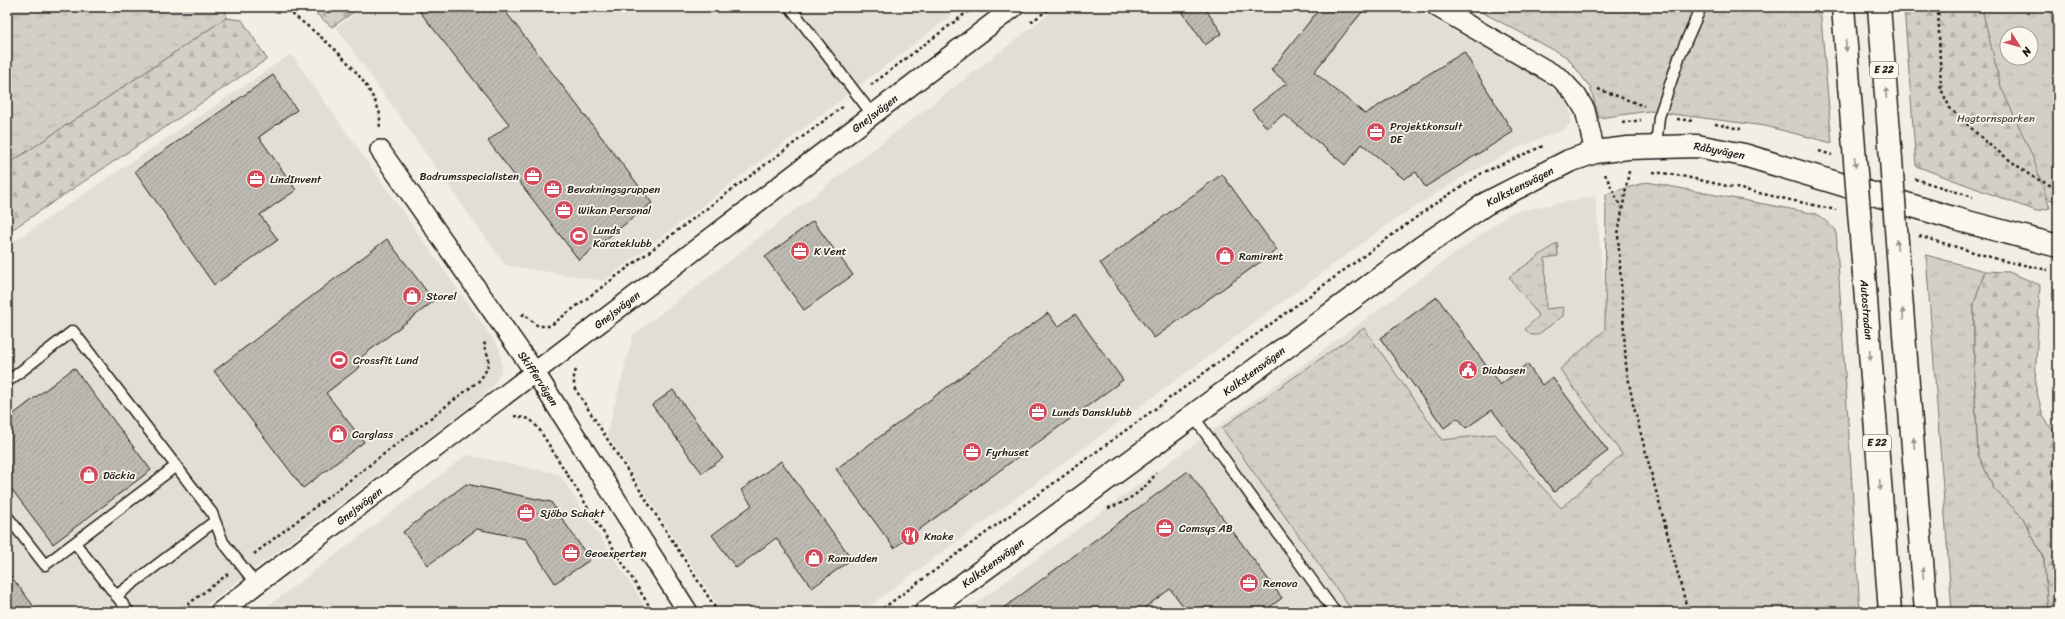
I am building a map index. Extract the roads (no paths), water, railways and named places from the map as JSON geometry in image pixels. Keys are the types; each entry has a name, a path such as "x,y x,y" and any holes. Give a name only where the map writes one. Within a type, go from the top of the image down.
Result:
{"main road":[{"name":"Autostradan","path":"1843,7 1890,612"},
{"name":"E 22","path":"1879,7 1926,612"},
{"name":"Råbyvägen","path":"1595,152 1646,147 1697,146 1744,155 1956,219 2058,246"},
{"name":"Kalkstensvägen","path":"926,612 1422,247 1488,203 1550,169 1595,152"}],"street":[{"name":"Gnejsvägen","path":"220,612 534,371 1014,7"},
{"path":"1437,7 1560,78 1576,95 1585,110 1595,152"},
{"name":"Skiffervägen","path":"380,150 534,371 688,612"}],"lane":[{"path":"790,7 872,114"},
{"path":"1646,147 1659,117 1680,55 1701,7"},
{"path":"7,382 73,331 212,513 223,542 256,584"},
{"path":"1193,416 1335,612"},
{"path":"7,516 45,565 176,466"},
{"path":"116,596 215,521"},
{"path":"74,543 129,612"}],"place":[{"name":"Projektkonsult DE","path":"1376,132"},
{"name":"Badrumsspecialisten","path":"533,176"},
{"name":"LindInvent","path":"256,179"},
{"name":"Bevakningsgruppen","path":"553,189"},
{"name":"Wikan Personal","path":"564,210"},
{"name":"Lunds Karateklubb","path":"579,236"},
{"name":"K Vent","path":"800,251"},
{"name":"Ramirent","path":"1225,256"},
{"name":"Storel","path":"412,296"},
{"name":"Crossfit Lund","path":"339,360"},
{"name":"Diabasen","path":"1468,370"},
{"name":"Lunds Dansklubb","path":"1038,412"},
{"name":"Carglass","path":"338,434"},
{"name":"Fyrhuset","path":"972,452"},
{"name":"Däckia","path":"89,475"},
{"name":"Sjöbo Schakt","path":"526,513"},
{"name":"Comsys AB","path":"1165,528"},
{"name":"Knake","path":"910,536"},
{"name":"Geoexperten","path":"571,553"},
{"name":"Ramudden","path":"814,558"},
{"name":"Renova","path":"1249,583"}],"park label":[{"name":"Hagtornsparken","path":"1996,118"}]}
